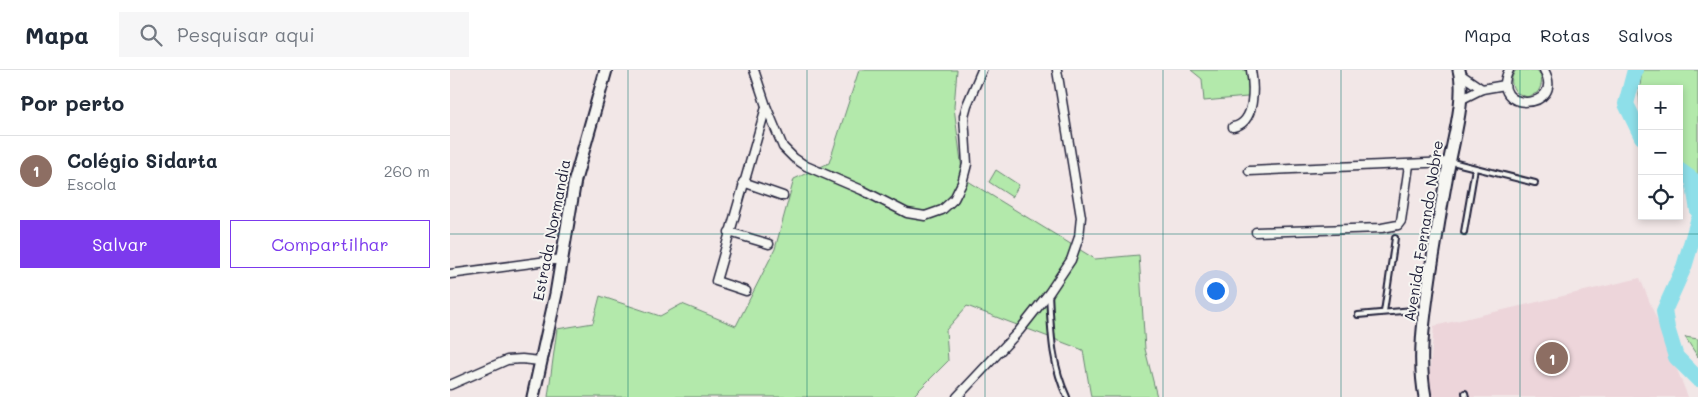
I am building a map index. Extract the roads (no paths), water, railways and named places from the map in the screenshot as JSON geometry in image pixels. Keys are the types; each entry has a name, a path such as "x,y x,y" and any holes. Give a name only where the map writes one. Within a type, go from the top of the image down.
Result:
{"street":[{"name":"Estrada Normandia","path":"533,397 556,294 575,180 606,70"},
{"path":"754,70 783,147 794,158 806,166 862,190 907,213 925,216 942,210 954,199 962,183 967,164 964,116 982,70"},
{"path":"962,395 1019,331 1049,293 1071,260 1079,237 1081,217 1057,70"},
{"path":"1233,127 1242,123 1250,110 1254,92 1251,70"},
{"path":"1508,70 1505,84 1509,94 1522,102 1532,102 1541,97 1547,89 1548,79 1544,70"},
{"path":"1460,72 1482,89"},
{"name":"Avenida Fernando Nobre","path":"1425,397 1421,352 1426,309 1460,111 1460,72"},
{"path":"1460,100 1482,89 1505,84"},
{"path":"746,291 716,281 766,106"},
{"path":"1249,171 1450,162"},
{"path":"1256,232 1382,228 1398,225 1402,220 1409,165"},
{"path":"743,182 783,196"},
{"path":"729,232 769,244"},
{"path":"450,274 562,259"},
{"path":"450,386 507,360 540,361"}],"lane":[{"path":"1450,162 1535,184"},
{"path":"1464,232 1475,168"},
{"path":"1384,312 1395,238"},
{"path":"1049,293 1054,358 1057,373 1068,397"},
{"path":"1358,315 1426,309"}],"waterway":[{"path":"1635,70 1626,104 1639,130"},
{"path":"1683,173 1693,180 1698,211"},
{"path":"1698,221 1684,267 1664,311 1676,357 1698,379"}],"place":[{"name":"Colégio Sidarta","path":"1552,358"}]}
